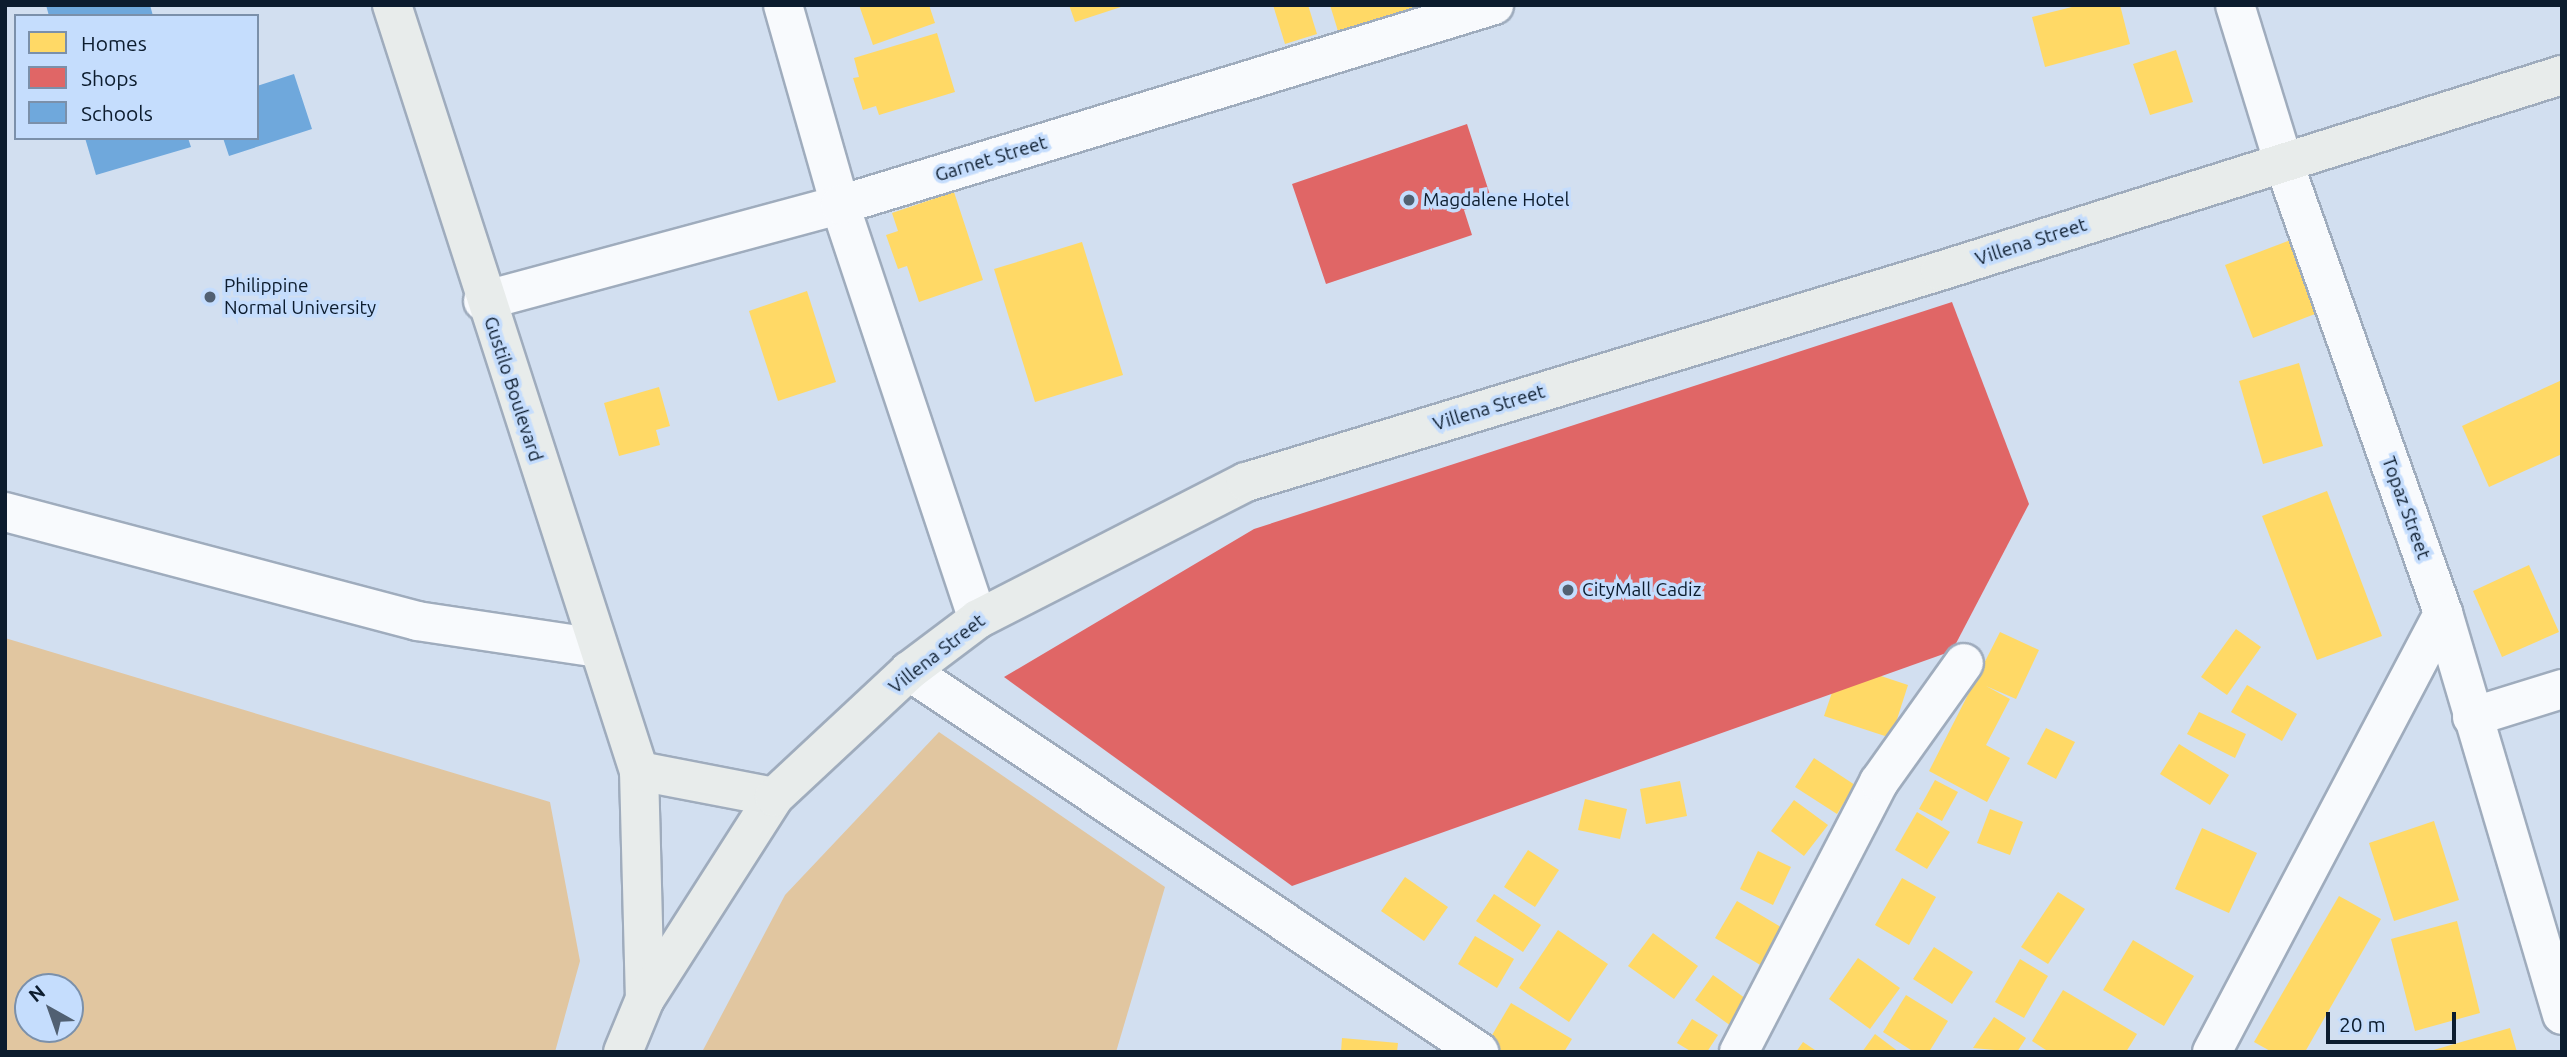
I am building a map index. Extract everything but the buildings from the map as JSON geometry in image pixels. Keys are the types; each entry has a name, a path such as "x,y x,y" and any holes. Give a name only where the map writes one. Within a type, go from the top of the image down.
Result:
{"main road":[{"name":"Gustilo Boulevard","path":"392,5 483,301 639,771 645,999"},
{"name":"Villena Street","path":"623,1052 645,999 774,797 909,671 978,619 1246,482 1940,271 2562,75"},
{"path":"639,771 774,797"}],"street":[{"path":"783,5 840,205 978,619"},
{"name":"Garnet Street","path":"483,301 840,205 1494,5"},
{"name":"Topaz Street","path":"2235,5 2283,161 2443,613 2562,1015"},
{"path":"5,512 417,621 598,648"},
{"path":"2212,1052 2443,613"},
{"path":"1740,1052 1879,782 1964,663"},
{"path":"909,671 1479,1052"},
{"path":"2472,717 2562,689"}],"shaded area":[{"path":"5,638 550,802 580,961 555,1052 5,1052"},
{"path":"939,732 1165,887 1116,1052 702,1052 785,895"}],"place":[{"name":"Magdalene Hotel","path":"1409,200"},
{"name":"Philippine Normal University","path":"210,297"},
{"name":"CityMall Cadiz","path":"1568,590"}]}
